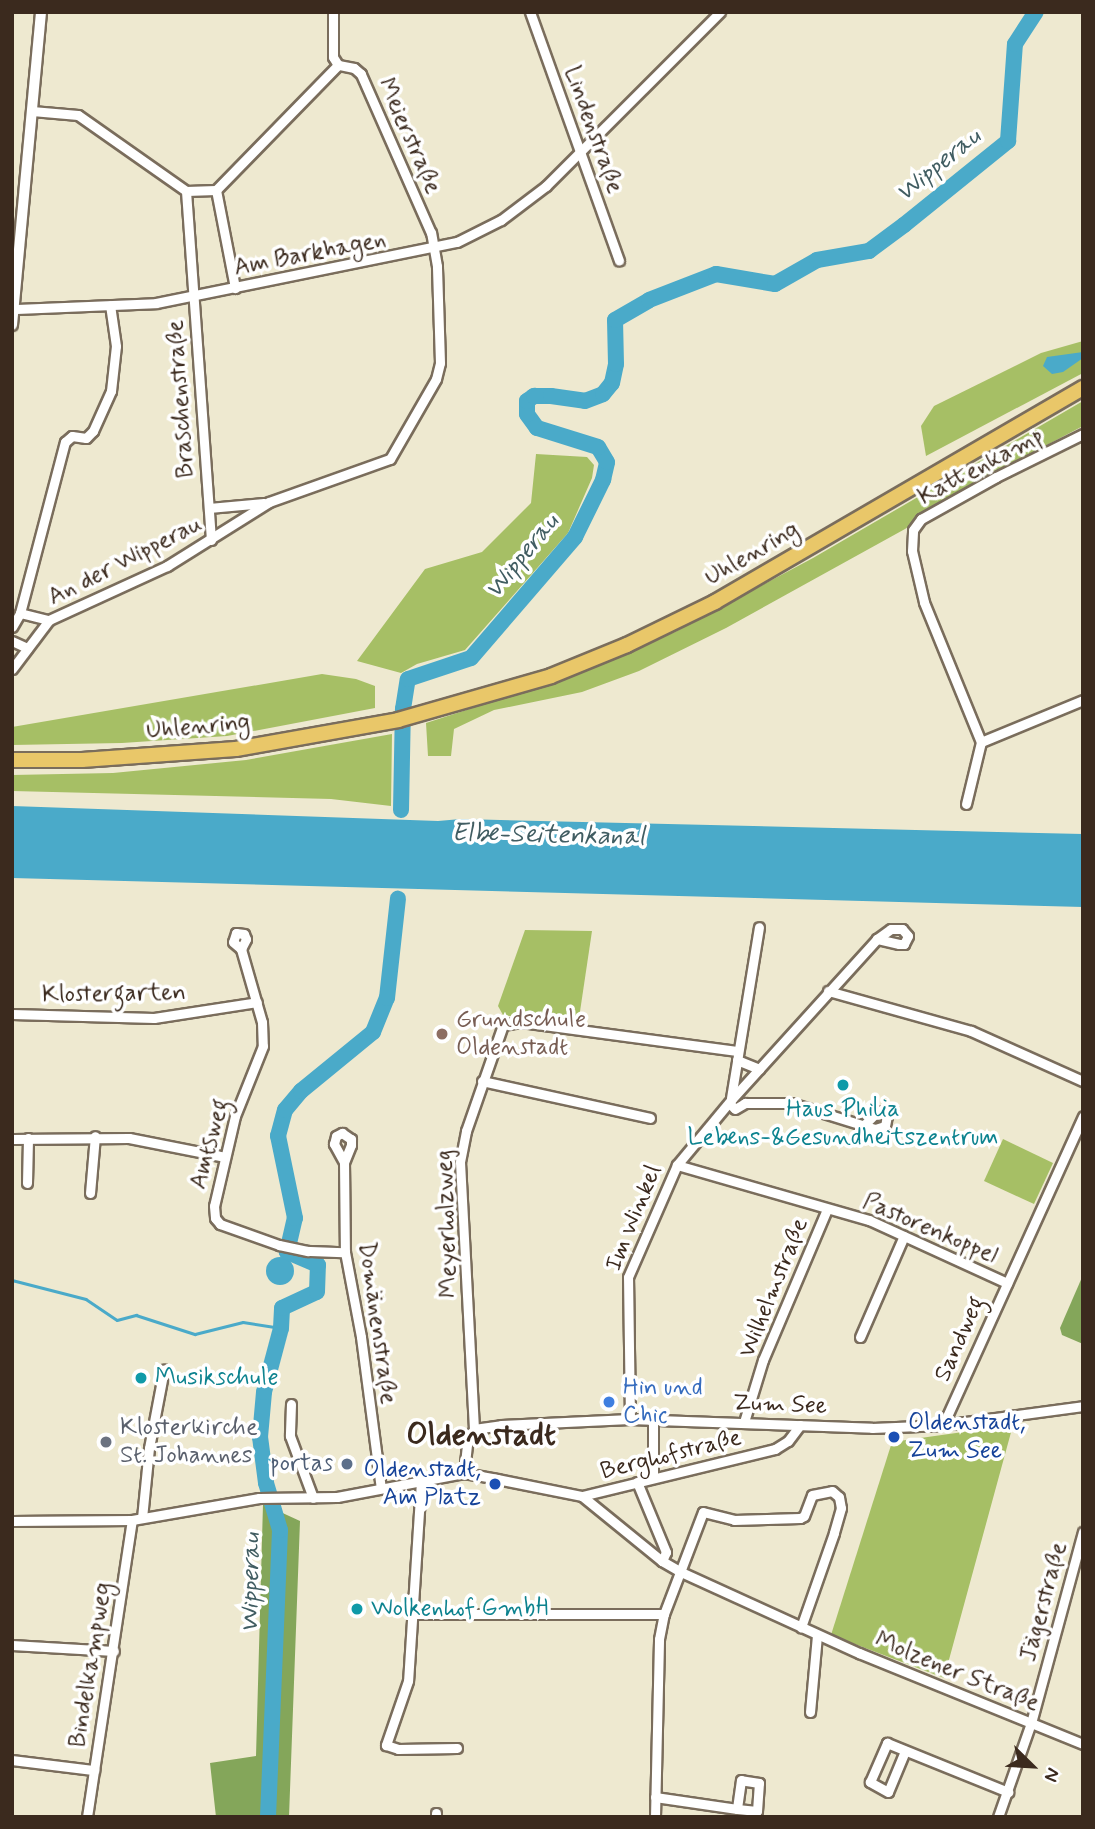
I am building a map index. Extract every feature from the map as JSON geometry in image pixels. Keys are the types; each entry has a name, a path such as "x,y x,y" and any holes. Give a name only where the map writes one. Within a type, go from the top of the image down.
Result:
{"highway":[{"name":"Uhlenring","path":"12,761 82,760 236,749 386,722 551,676 627,645 715,602 1083,388"}],"street":[{"path":"12,325 41,12"},
{"path":"32,111 78,115 186,191 216,190 338,65 333,57 333,12"},
{"name":"Lindenstraße","path":"530,12 619,261"},
{"name":"Am Barkhagen","path":"15,309 156,303 435,249 477,233 523,205 547,186 720,12"},
{"name":"Meierstraße","path":"338,65 354,68 361,74 435,249"},
{"path":"216,190 235,288"},
{"name":"Braschenstraße","path":"186,191 211,540"},
{"name":"An der Wipperau","path":"209,508 269,502 381,464 398,450 439,371 435,249"},
{"path":"12,627 20,613 65,442 72,436 86,438 93,431 111,391 116,345 110,305"},
{"name":"Kattenkamp","path":"981,742 924,602 912,551 913,530 921,519 984,483 1083,434"},
{"name":"An der Wipperau","path":"12,669 49,620 116,591 211,540 269,502"},
{"path":"20,613 49,620"},
{"path":"12,641 27,649"},
{"path":"966,804 981,742 1083,700"},
{"path":"759,927 730,1101 735,1109 745,1103 791,1103 864,1125"},
{"name":"Im Winkel","path":"630,1419 628,1277 677,1165 828,990 877,939"},
{"name":"Amtsweg","path":"241,949 257,1003 263,1045 240,1101 214,1206 215,1218 220,1224 279,1245 345,1252"},
{"path":"828,990 971,1031 1083,1082"},
{"name":"Klostergarten","path":"12,1014 154,1018 257,1003"},
{"name":"Meyerholzweg","path":"464,1473 467,1444 474,1429 460,1163 466,1131 503,1025 520,1022 737,1056"},
{"path":"737,1056 759,1069"},
{"path":"482,1081 650,1118"},
{"name":"Sandweg","path":"943,1425 1083,1116"},
{"path":"12,1139 95,1136 159,1142 225,1157"},
{"path":"90,1193 95,1136"},
{"path":"27,1183 28,1138"},
{"name":"Domänenstraße","path":"344,1162 345,1252 361,1337 381,1488"},
{"name":"Pastorenkoppel","path":"677,1165 869,1220 1007,1283"},
{"name":"Wilhelmstraße","path":"744,1422 763,1360 827,1209"},
{"path":"860,1337 904,1236"},
{"path":"142,1518 149,1448 164,1369"},
{"path":"291,1404 290,1436 313,1498"},
{"name":"Zum See","path":"474,1429 501,1425 630,1419 872,1428 943,1425 1083,1406"},
{"path":"653,1419 653,1478"},
{"name":"Berghofstraße","path":"582,1496 775,1449 788,1441 800,1425"},
{"path":"12,1521 132,1520 259,1498 313,1498 464,1473"},
{"name":"Molzener Straße","path":"464,1473 582,1496 662,1561 681,1572 817,1635 1083,1744"},
{"path":"421,1481 408,1681 386,1745 398,1749 457,1748"},
{"path":"637,1482 666,1552 662,1561"},
{"path":"655,1817 657,1667 664,1614 703,1512 734,1520 800,1518 804,1516 813,1495 832,1491 839,1497 841,1508 801,1627"},
{"name":"Bindelkampweg","path":"87,1817 132,1520"},
{"name":"Jägerstraße","path":"998,1817 1031,1723 1083,1532"},
{"path":"413,1614 664,1614"},
{"path":"810,1712 817,1635"},
{"path":"12,1645 114,1651"},
{"path":"905,1751 888,1792 870,1782 887,1744 905,1751 1008,1792"},
{"path":"12,1760 94,1770"},
{"path":"655,1797 737,1809"}],"green space":[{"path":"1083,341 1083,373 926,456 921,426 934,406 1041,353"},
{"path":"1083,401 1083,426 973,484 905,529 726,628 639,671 582,692 494,710 454,729 451,756 428,756 426,723 551,683 675,632 813,558"},
{"path":"536,454 587,457 594,465 592,478 568,533 465,650 417,664 401,673 357,661 425,569 482,552 531,503"},
{"path":"322,674 356,679 375,686 375,708 227,736 122,743 12,745 12,727"},
{"path":"392,734 391,806 331,799 12,791 12,775 113,773 246,760"},
{"path":"525,930 592,931 578,1025 503,1015 498,1006"},
{"path":"1003,1139 1053,1163 1034,1204 984,1181"},
{"path":"1083,1275 1083,1344 1062,1335 1060,1328"},
{"path":"1013,1425 944,1678 831,1635 892,1442"},
{"path":"263,1504 300,1521 289,1817 216,1817 210,1763 256,1756"}],"water":[{"path":"1083,352 1083,358 1063,372 1052,374 1043,366 1047,357"},
{"name":"Elbe-Seitenkanal","path":"12,806 438,821 461,819 1083,834 1083,907 12,878"},
{"path":"280,1257 290,1261 294,1271 290,1281 280,1285 270,1281 266,1271 270,1261"}],"waterway":[{"name":"Wipperau","path":"401,810 403,709 408,679 471,658 575,537 603,480 607,462 598,447 537,428 527,414 527,401 534,396 585,401 603,394 612,383 616,364 615,320 649,300 716,274 775,284 817,260 869,251 904,225 1008,141 1015,44 1036,12"},
{"name":"Wipperau","path":"268,1817 280,1530 266,1483 260,1437 264,1392 281,1328 282,1308 317,1292 318,1265 287,1252 295,1218 278,1136 285,1110 301,1091 373,1032 387,998 398,899"},
{"path":"12,1280 86,1299 117,1320 136,1315 195,1334 243,1322 281,1328"}],"place":[{"name":"Grundschule Oldenstadt","path":"442,1034"},
{"name":"Haus Philia Lebens-&Gesundheitszentrum","path":"843,1085"},
{"name":"Musikschule","path":"141,1378"},
{"name":"Hin und Chic","path":"609,1402"},
{"name":"Oldenstadt, Zum See","path":"894,1437"},
{"name":"Klosterkirche St. Johannes","path":"106,1442"},
{"name":"portas","path":"347,1464"},
{"name":"Oldenstadt, Am Platz","path":"495,1484"},
{"name":"Wolkenhof GmbH","path":"357,1609"}],"district":[{"name":"Oldenstadt","path":"481,1435"}]}
